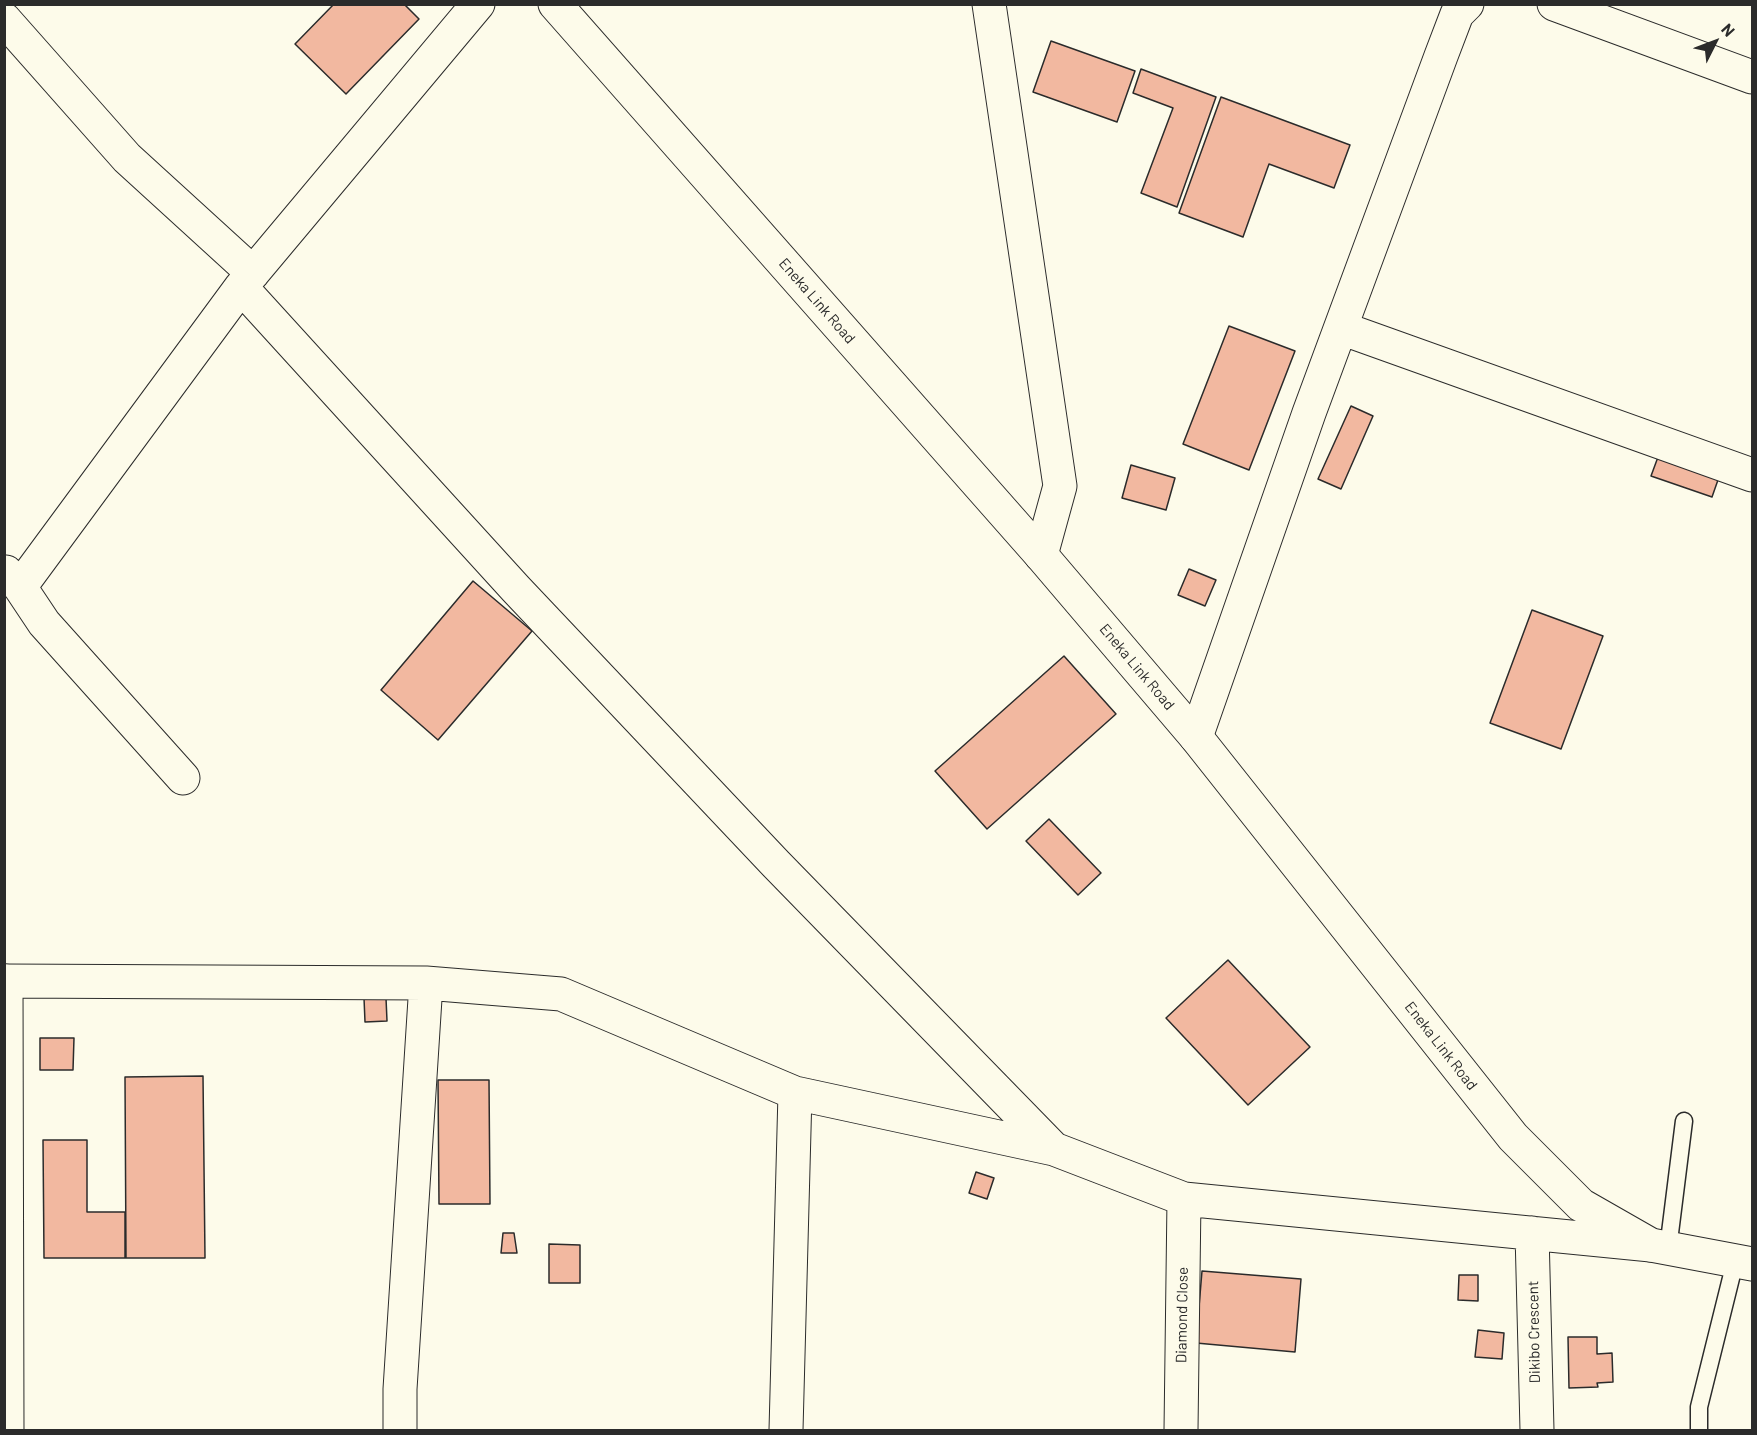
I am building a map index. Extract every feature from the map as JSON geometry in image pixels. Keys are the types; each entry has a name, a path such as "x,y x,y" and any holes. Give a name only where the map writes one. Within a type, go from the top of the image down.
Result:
{"street":[{"path":"183,778 44,623 12,579 247,280 478,4"},
{"name":"Eneka Link Road","path":"555,4 1041,555 1196,737 1513,1137 1581,1205 1659,1247 1744,1263"},
{"path":"989,4 1060,486 1041,555"},
{"path":"1196,737 1341,328 1441,56 1457,14 1467,4"},
{"path":"1554,4 1752,76"},
{"path":"4,19 128,158 247,280 516,589 776,864 1054,1149"},
{"path":"1341,328 1752,475"},
{"path":"7,1431 5,981 426,983 561,994 795,1094 1054,1149 1184,1198 1659,1247"},
{"path":"400,1431 400,1389 426,983"},
{"path":"786,1431 795,1094"},
{"name":"Diamond Close","path":"1181,1431 1184,1198"},
{"name":"Dikibo Crescent","path":"1532,1233 1537,1431"}],"lane":[{"path":"1659,1247 1684,1121"},
{"path":"1699,1431 1698,1407 1744,1263"}],"building":[{"path":"334,4 404,4 419,19 346,94 295,44"},
{"path":"1051,41 1135,71 1117,122 1033,92"},
{"path":"1141,69 1216,97 1177,207 1141,193 1173,108 1133,93"},
{"path":"1221,97 1350,145 1334,188 1269,164 1243,237 1179,213"},
{"path":"1229,326 1295,351 1249,470 1183,444"},
{"path":"1351,406 1373,416 1341,489 1318,479"},
{"path":"1658,457 1719,477 1712,497 1651,476"},
{"path":"1131,465 1175,478 1166,510 1122,498"},
{"path":"1189,569 1216,580 1205,606 1178,595"},
{"path":"473,581 532,631 438,740 381,690"},
{"path":"1532,610 1603,636 1561,749 1490,723"},
{"path":"1064,656 1116,714 987,829 935,771"},
{"path":"1049,819 1101,873 1078,895 1026,841"},
{"path":"1228,960 1310,1047 1248,1105 1166,1018"},
{"path":"364,998 386,998 387,1021 365,1022"},
{"path":"40,1038 74,1038 73,1070 40,1070"},
{"path":"203,1076 205,1258 126,1258 125,1077"},
{"path":"438,1080 489,1080 490,1204 439,1204"},
{"path":"43,1140 87,1140 87,1212 125,1212 125,1258 44,1258"},
{"path":"976,1172 994,1178 987,1199 969,1193"},
{"path":"503,1233 514,1233 517,1253 501,1253"},
{"path":"549,1244 580,1245 580,1283 549,1283"},
{"path":"1202,1271 1301,1279 1295,1352 1196,1343"},
{"path":"1459,1275 1478,1275 1478,1301 1458,1300"},
{"path":"1478,1330 1504,1333 1502,1359 1475,1357"},
{"path":"1568,1337 1597,1337 1597,1354 1612,1353 1613,1382 1597,1383 1598,1387 1569,1388"}]}
